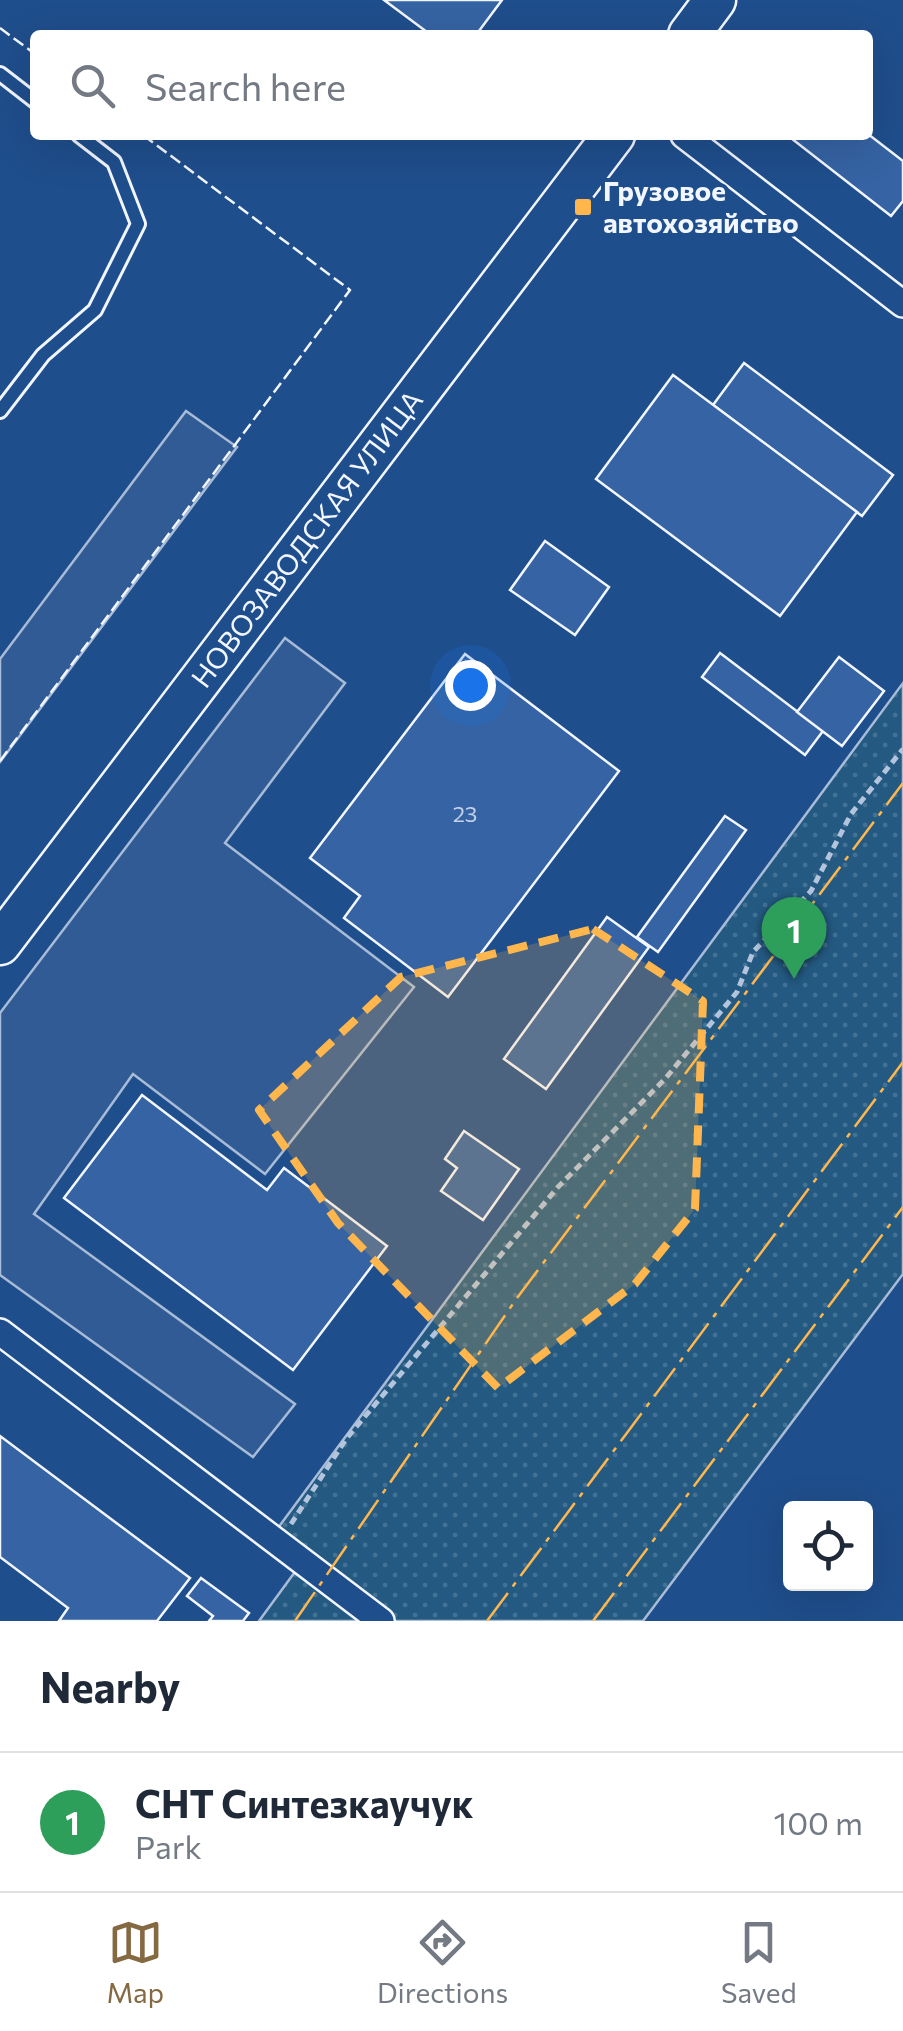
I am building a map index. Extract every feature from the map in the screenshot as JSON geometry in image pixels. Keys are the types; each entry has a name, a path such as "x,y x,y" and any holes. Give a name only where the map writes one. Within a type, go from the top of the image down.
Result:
{"main road":[{"path":"693,30 715,0"},
{"name":"НОВОЗАВОДСКАЯ УЛИЦА","path":"0,944 610,140"}],"street":[{"path":"690,140 903,304"},
{"path":"0,1332 381,1621"}],"lane":[{"path":"0,74 30,97"},
{"path":"0,410 43,355 95,310 138,224 114,162 86,140"}],"path":[{"path":"278,1544 346,1439 558,1187 665,1079 737,992 753,952 811,891 851,814 903,749"}],"highlighted area":[{"path":"593,929 703,1001 695,1209 635,1284 498,1388 338,1223 259,1110 401,977"}],"shaded area":[{"path":"186,411 237,447 0,762 0,659"},
{"path":"285,638 345,683 225,843 414,987 265,1174 133,1074 34,1214 295,1404 253,1457 0,1275 0,1013"},
{"path":"903,683 903,1274 643,1621 259,1621 300,1565 275,1532"}],"building":[{"path":"384,0 502,0 480,30 424,30"},
{"path":"873,138 903,161 903,201 891,216 793,140"},
{"path":"744,363 893,475 862,516 713,405"},
{"path":"673,375 857,512 780,616 596,479"},
{"path":"545,541 609,587 575,635 510,590"},
{"path":"720,653 823,731 805,755 702,677"},
{"path":"465,654 619,771 448,997 344,918 360,896 310,858"},
{"path":"839,657 884,691 842,746 797,712"},
{"path":"725,816 746,830 658,952 637,937"},
{"path":"607,917 649,947 546,1089 504,1059"},
{"path":"142,1095 267,1190 284,1168 387,1246 293,1370 64,1198"},
{"path":"464,1131 519,1169 483,1220 441,1191 457,1168 445,1159"},
{"path":"0,1436 190,1578 157,1621 59,1621 68,1608 0,1557"},
{"path":"201,1578 249,1613 243,1621 209,1621 213,1616 187,1596"}],"fence":[{"path":"0,28 30,50"},
{"path":"0,761 350,290 150,140"}],"power":[{"path":"295,1621 517,1298 903,783"},
{"path":"487,1621 903,1062"},
{"path":"593,1621 903,1207"}],"place":[{"name":"Грузовое автохозяйство","path":"583,207"},
{"name":"СНТ Синтезкаучук","path":"794,979"}]}
